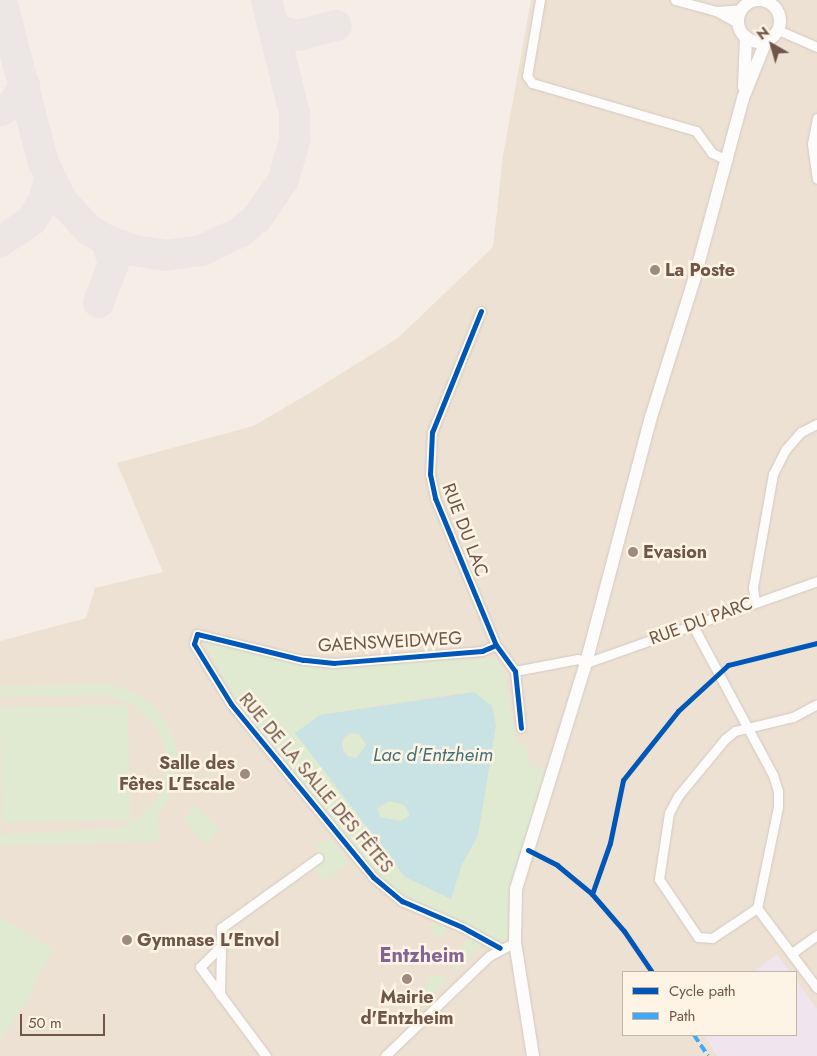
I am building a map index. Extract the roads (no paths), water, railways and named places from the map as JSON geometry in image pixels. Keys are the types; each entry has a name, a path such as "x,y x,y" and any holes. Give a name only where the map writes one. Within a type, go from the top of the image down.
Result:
{"main road":[{"path":"533,1056 515,942 514,905 528,850 586,663 651,417 662,391 743,98 766,41 778,30 780,19 776,4 765,1 749,4 739,24 746,37 743,98"},
{"path":"746,37 766,41"}],"street":[{"path":"540,0 527,76 532,83 696,131 712,153 727,160"},
{"path":"675,0 716,11 739,24"},
{"path":"716,11 749,4"},
{"path":"778,30 817,47"},
{"path":"817,118 812,144 817,179"},
{"name":"RUE DU LAC","path":"481,311 443,398 432,432 430,474 435,498 496,644 515,672 521,728"},
{"path":"755,602 752,587 773,474 786,449 801,432 817,424"},
{"name":"RUE DU PARC","path":"586,663 817,581"},
{"path":"692,624 746,729 773,775 778,791 778,807 757,908 705,940 698,937 659,879 670,813 678,796 725,739 746,729 793,716 817,704"},
{"name":"GAENSWEIDWEG","path":"197,634 303,660 334,663 482,650 496,644"},
{"name":"RUE DE LA SALLE DES FÊTES","path":"197,634 194,644 231,704 373,877 402,901 462,927 500,948"},
{"path":"515,672 578,659 586,663"},
{"path":"220,995 221,928 318,858"},
{"path":"757,908 817,988"},
{"path":"792,953 817,935"},
{"path":"385,1056 500,948 515,942"},
{"path":"221,946 200,967 266,1056"}],"water":[{"name":"Lac d'Entzheim","path":"474,692 492,706 496,725 478,836 462,864 451,899 405,877 295,733 320,715","holes":["349,733 359,734 366,745 356,758 347,756 343,750 342,741","389,801 404,805 410,815 401,821 380,817 377,809"]}],"place":[{"name":"La Poste","path":"655,270"},
{"name":"Evasion","path":"633,552"},
{"name":"Salle des Fêtes L’Escale","path":"245,774"},
{"name":"Gymnase L'Envol","path":"127,940"},
{"name":"Mairie d'Entzheim","path":"407,979"}],"district":[{"name":"Entzheim","path":"422,955"}]}
